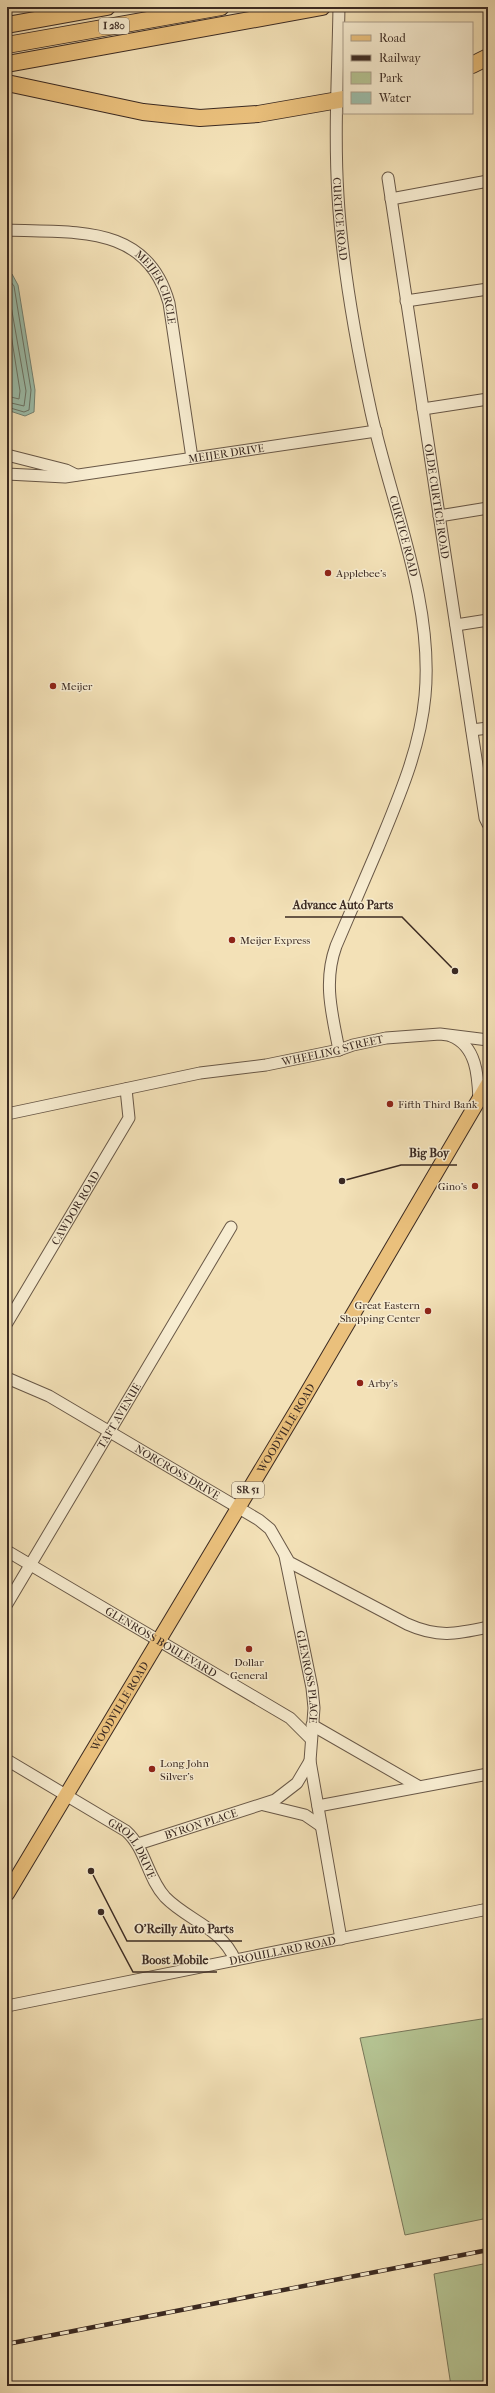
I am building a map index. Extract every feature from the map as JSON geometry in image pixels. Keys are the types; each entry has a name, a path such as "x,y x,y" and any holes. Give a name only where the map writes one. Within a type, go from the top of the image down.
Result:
{"highway":[{"name":"I 280","path":"7,25 107,7"},
{"name":"I 280","path":"7,45 220,7"},
{"path":"7,64 322,7"},
{"path":"473,64 488,57"},
{"path":"7,83 143,112 200,118 258,114 340,100"}],"main road":[{"name":"WOODVILLE ROAD","path":"7,1894 158,1639 305,1396 488,1084"}],"street":[{"name":"CURTICE ROAD","path":"339,7 341,230 376,431 420,602 426,648 425,688 420,731 405,781 336,946 330,968 329,999 339,1050"},
{"name":"OLDE CURTICE ROAD","path":"388,178 472,730 488,824"},
{"path":"391,199 488,181"},
{"name":"MEIJER CIRCLE","path":"7,230 106,236 132,248 150,264 163,286 169,303 192,458"},
{"path":"406,301 488,289"},
{"path":"423,409 488,399"},
{"name":"MEIJER DRIVE","path":"7,474 50,477 76,475 376,431"},
{"name":"MEIJER DRIVE","path":"7,455 66,470 76,475"},
{"path":"439,516 488,508"},
{"path":"456,625 488,620"},
{"path":"472,730 488,728"},
{"path":"447,1035 463,1045 473,1059 477,1070 479,1100"},
{"name":"WHEELING STREET","path":"7,1114 178,1078 339,1050 353,1045 386,1038 447,1035 488,1040"},
{"name":"CAWDOR ROAD","path":"7,1323 129,1118 126,1089"},
{"name":"TAFT AVENUE","path":"7,1604 231,1227"},
{"name":"NORCROSS DRIVE","path":"7,1378 49,1396 237,1507 270,1529 289,1562 303,1570 423,1631 445,1634 488,1628"},
{"name":"GLENROSS BOULEVARD","path":"7,1550 290,1718 310,1738"},
{"name":"GLENROSS PLACE","path":"285,1556 312,1688 314,1708 312,1725 418,1786"},
{"path":"312,1725 310,1738 310,1761 341,1939"},
{"name":"GROLL DRIVE","path":"7,1760 126,1831 138,1844 158,1888 173,1904 222,1939 230,1947 235,1960"},
{"name":"BYRON PLACE","path":"138,1844 264,1804 289,1791 297,1783 310,1761"},
{"path":"318,1806 488,1774"},
{"path":"264,1804 305,1815 321,1826"},
{"name":"DROUILLARD ROAD","path":"7,2006 488,1909"}],"green space":[{"path":"488,2018 488,2218 405,2235 360,2038"},
{"path":"488,2263 488,2386 451,2386 434,2274"}],"water":[{"path":"7,273 12,274 18,285 35,390 34,412 25,416 7,410"}],"railway":[{"path":"7,2344 488,2250"}],"place":[{"name":"Applebee's","path":"328,573"},
{"name":"Meijer","path":"53,686"},
{"name":"Meijer Express","path":"232,940"},
{"name":"Advance Auto Parts","path":"455,971"},
{"name":"Fifth Third Bank","path":"390,1104"},
{"name":"Big Boy","path":"342,1181"},
{"name":"Gino's","path":"475,1186"},
{"name":"Great Eastern Shopping Center","path":"428,1311"},
{"name":"Arby's","path":"360,1383"},
{"name":"Dollar General","path":"249,1649"},
{"name":"Long John Silver's","path":"152,1769"},
{"name":"O'Reilly Auto Parts","path":"91,1871"},
{"name":"Boost Mobile","path":"101,1912"}]}
